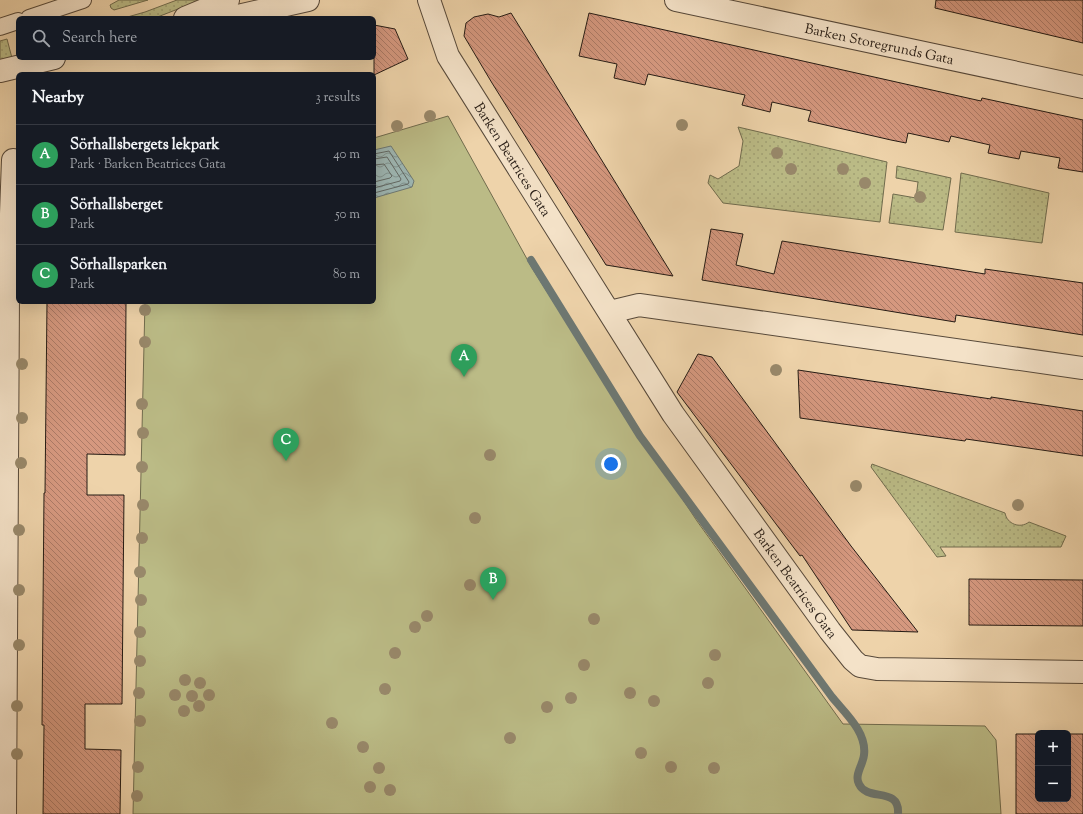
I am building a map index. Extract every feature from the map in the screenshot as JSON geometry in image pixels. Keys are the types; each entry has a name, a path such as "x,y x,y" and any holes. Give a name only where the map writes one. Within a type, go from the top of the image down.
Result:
{"street":[{"path":"190,16 228,0"},
{"path":"238,16 308,0"},
{"name":"Barken Beatrices Gata","path":"429,0 448,56 673,414 830,631 853,660 860,666 877,670 1082,672"},
{"name":"Barken Storegrunds Gata","path":"676,0 1083,87"},
{"path":"0,72 46,60"},
{"path":"5,814 3,752 4,296 13,160"},
{"path":"610,312 639,305 1083,368"}],"lane":[{"path":"35,16 83,0"},
{"path":"0,26 16,22"}],"green space":[{"path":"119,0 148,0 114,10 111,8 110,5"},
{"path":"177,0 201,0 160,16 131,16"},
{"path":"7,39 12,58 0,61 0,41"},
{"path":"448,116 532,268 584,350 697,521 843,724 985,726 996,740 1001,814 133,814 145,304 376,304 376,137"},
{"path":"738,127 887,162 880,222 723,203 708,183 710,175 718,179 739,166 743,141"},
{"path":"897,166 951,178 943,230 889,223 893,194 916,198 918,182 896,178"},
{"path":"961,173 1049,193 1042,243 955,232"},
{"path":"872,464 1005,513 1006,517 1011,523 1022,525 1029,522 1066,536 1061,547 940,547 946,556 937,557 871,467"}],"water":[{"path":"391,146 414,181 412,187 376,197 376,150"}],"building":[{"path":"936,0 1083,0 1083,43 935,8"},
{"path":"511,13 673,276 606,265 492,83 464,36 466,23 474,17 488,14 499,17"},
{"path":"589,13 981,101 982,98 1083,120 1083,172 1058,168 1060,158 1021,151 1019,159 988,153 990,145 951,136 949,142 908,133 906,143 891,140 808,121 811,111 772,102 770,112 742,105 745,95 648,74 645,85 614,78 617,64 579,56"},
{"path":"376,25 395,29 408,59 376,74 376,72 374,72 374,60 376,60"},
{"path":"711,229 743,234 736,265 774,274 782,241 985,274 985,269 1083,283 1083,335 956,315 955,322 702,280"},
{"path":"47,304 126,304 125,455 87,454 87,495 124,495 122,704 85,704 85,749 121,750 120,814 43,814 44,725 42,725"},
{"path":"698,354 712,357 851,546 918,632 852,630 802,555 800,556 677,392"},
{"path":"798,370 991,399 991,397 1083,411 1083,456 966,439 965,441 800,418"},
{"path":"969,579 1083,580 1083,626 969,625"},
{"path":"1016,734 1035,734 1035,802 1071,802 1071,734 1083,734 1083,814 1016,814"}],"waterway":[{"path":"531,260 640,436 832,697 854,723 862,738 864,747 864,755 858,777 859,784 863,789 869,792 889,797 894,800 897,805 898,814"}],"place":[{"name":"Sörhallsbergets lekpark","path":"464,377"},
{"name":"Sörhallsparken","path":"286,461"},
{"name":"Sörhallsberget","path":"493,600"}]}
